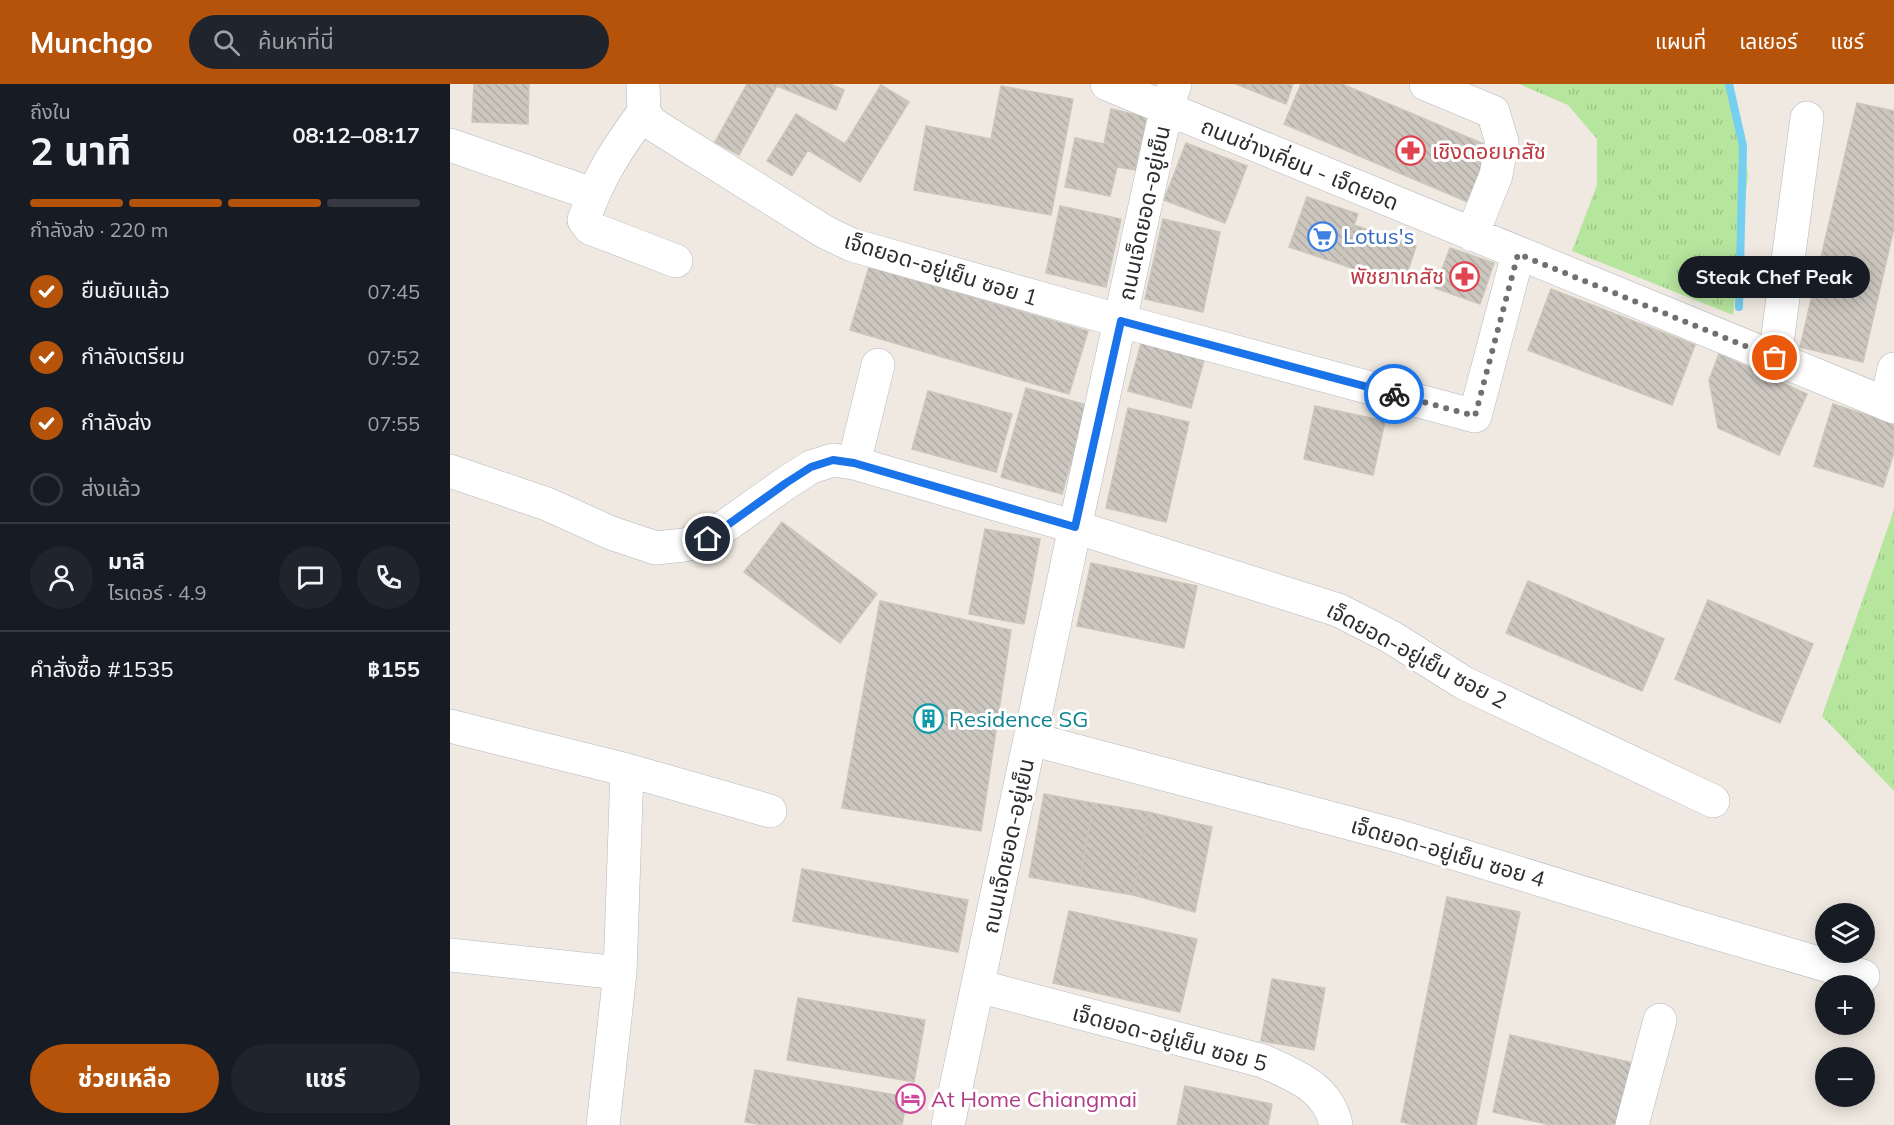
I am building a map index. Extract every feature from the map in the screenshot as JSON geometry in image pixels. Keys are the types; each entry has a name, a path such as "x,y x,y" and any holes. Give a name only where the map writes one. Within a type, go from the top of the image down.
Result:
{"street":[{"name":"ถนนช่างเคี่ยน - เจ็ดยอด","path":"1107,84 1170,97 1472,235 1890,405"},
{"path":"1426,84 1492,112 1502,142 1496,175 1472,235"},
{"name":"ถนนเจ็ดยอด-อยู่เย็น","path":"948,1125 1075,527 1170,97"},
{"path":"643,98 592,194 584,220 590,228 676,261"},
{"name":"เจ็ดยอด-อยู่เย็น ซอย 1","path":"643,98 651,123 825,232 852,245 1121,321 1475,416 1518,254"},
{"path":"1775,358 1807,117"},
{"path":"450,146 592,194"},
{"path":"854,463 878,364"},
{"path":"1890,405 1894,369"},
{"name":"เจ็ดยอด-อยู่เย็น ซอย 2","path":"450,471 548,504 611,533 656,548 684,545 708,539 811,467 833,460 854,463 1075,527 1338,610 1391,637 1464,683 1713,801"},
{"path":"450,726 627,770 770,812"},
{"name":"เจ็ดยอด-อยู่เย็น ซอย 4","path":"1031,739 1398,836 1685,924 1863,975"},
{"path":"603,1125 620,973 627,770"},
{"path":"450,955 620,973"},
{"name":"เจ็ดยอด-อยู่เย็น ซอย 5","path":"978,986 1263,1061 1302,1079 1319,1092 1333,1112 1336,1125"},
{"path":"1632,1125 1660,1020"}],"green space":[{"path":"1519,84 1731,84 1748,174 1733,315 1572,251 1597,185 1597,139 1568,105"},
{"path":"1894,510 1894,791 1822,716"}],"building":[{"path":"474,84 529,84 528,124 472,122"},
{"path":"747,84 830,84 844,90 836,110 777,86 739,155 715,142"},
{"path":"1236,84 1293,84 1286,104"},
{"path":"1301,84 1342,84 1493,148 1470,203 1284,124"},
{"path":"881,85 909,102 860,182 808,150 792,176 767,161 796,114 845,144"},
{"path":"1001,86 1073,99 1051,215 914,190 926,126 991,139"},
{"path":"1857,103 1894,111 1894,228 1863,362 1800,347"},
{"path":"1111,109 1147,117 1135,170 1117,167 1110,196 1065,187 1075,138 1104,144"},
{"path":"1186,143 1247,166 1225,223 1164,200"},
{"name":"Lotus's","path":"1307,197 1358,214 1340,264 1289,247"},
{"path":"1060,206 1121,219 1106,287 1046,273"},
{"path":"1163,219 1220,232 1203,312 1145,299"},
{"path":"1354,225 1416,246 1403,286 1340,264"},
{"name":"พัชยาเภสัช","path":"1450,248 1494,263 1480,304 1435,288"},
{"path":"869,267 1088,331 1069,394 850,330"},
{"path":"1551,289 1695,345 1672,405 1528,350"},
{"path":"1142,340 1205,356 1191,408 1128,391"},
{"path":"1719,354 1807,394 1779,455 1718,428 1709,380"},
{"path":"1026,388 1087,405 1062,494 1001,477"},
{"path":"928,391 1012,414 996,472 912,449"},
{"path":"1833,404 1894,424 1894,452 1883,487 1814,466"},
{"path":"1315,406 1385,421 1373,475 1304,459"},
{"path":"1128,408 1189,422 1166,522 1106,508"},
{"path":"782,522 877,594 840,643 744,572"},
{"path":"985,529 1040,539 1024,624 969,614"},
{"path":"1091,563 1197,586 1184,648 1077,626"},
{"path":"1528,581 1664,639 1642,691 1506,633"},
{"path":"1708,600 1813,644 1780,723 1675,679"},
{"name":"Residence SG","path":"880,601 1011,630 981,831 842,808"},
{"path":"1044,794 1093,803 1079,886 1029,877"},
{"path":"1093,803 1148,812 1133,895 1079,886"},
{"path":"1148,812 1212,827 1195,912 1133,895"},
{"path":"802,869 968,900 958,952 793,921"},
{"path":"1447,897 1520,912 1476,1125 1414,1125 1401,1122"},
{"path":"1069,911 1197,939 1180,1012 1053,983"},
{"path":"1272,979 1325,988 1314,1050 1261,1041"},
{"path":"798,998 925,1020 914,1082 787,1060"},
{"path":"1510,1035 1638,1064 1625,1125 1551,1125 1493,1112"},
{"path":"755,1070 907,1097 902,1125 764,1125 745,1122"},
{"path":"1185,1086 1272,1104 1268,1125 1177,1125"}],"waterway":[{"path":"1729,84 1743,146 1739,307"}],"way so far":[{"path":"1394,394 1475,416 1518,254 1775,358"}],"place":[{"name":"เชิงดอยเภสัช","path":"1411,151"},
{"name":"Lotus's","path":"1322,236"},
{"name":"พัชยาเภสัช","path":"1465,276"},
{"name":"Steak Chef Peak","path":"1775,358"},
{"name":"Residence SG","path":"928,719"},
{"name":"At Home Chiangmai","path":"910,1099"}],"route":[{"path":"708,539 811,467 833,460 854,463 1075,527 1121,321 1394,394"}]}
